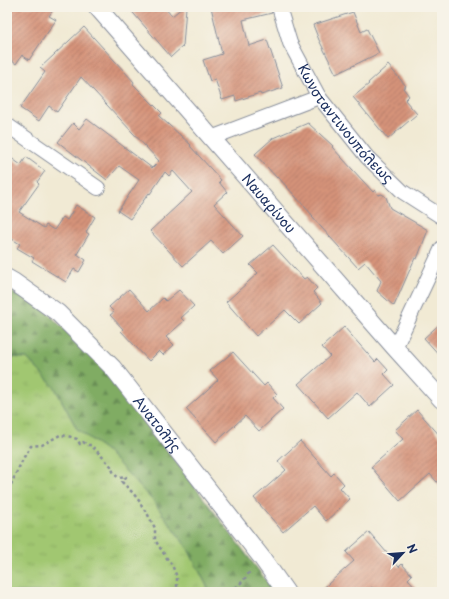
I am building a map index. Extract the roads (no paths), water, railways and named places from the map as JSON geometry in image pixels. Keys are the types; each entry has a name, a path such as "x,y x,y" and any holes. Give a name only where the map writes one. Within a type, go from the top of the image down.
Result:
{"street":[{"name":"Ναυαρίνου","path":"97,7 442,400"},
{"name":"Κωνσταντινουπόλεως","path":"279,7 290,43 319,97 367,157 403,192 442,217"},
{"path":"211,138 319,97"},
{"path":"7,125 98,188"},
{"path":"395,348 442,248"},
{"name":"Ανατολής","path":"7,278 58,314 113,368 262,558 286,592"}]}
